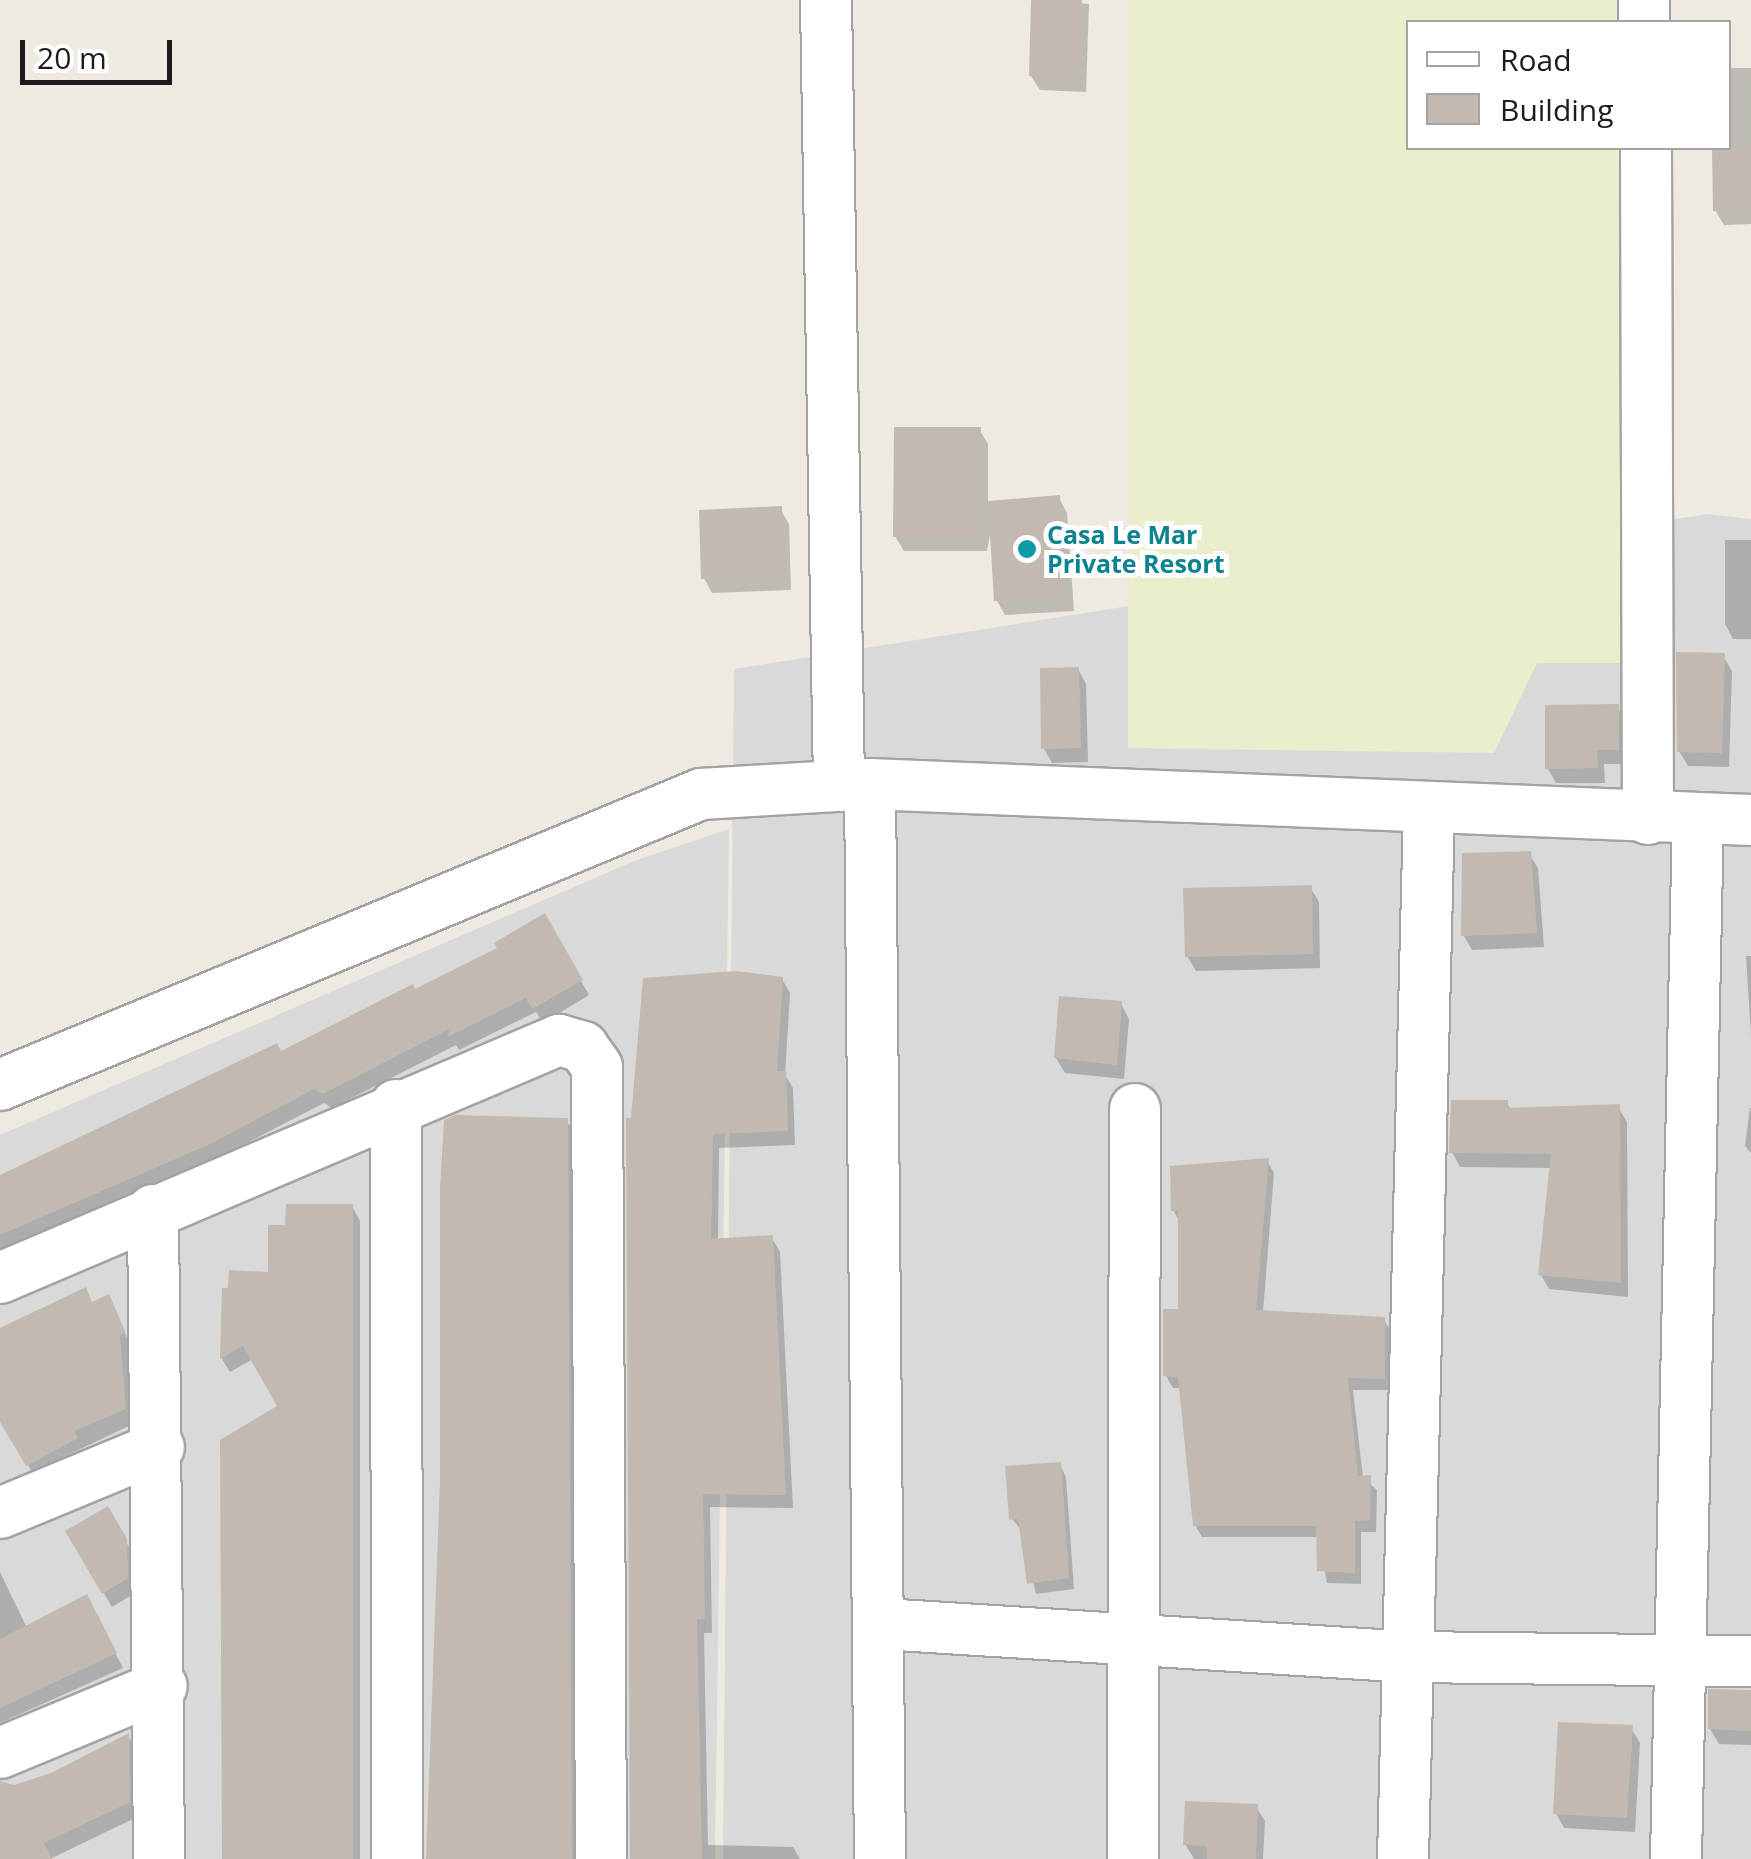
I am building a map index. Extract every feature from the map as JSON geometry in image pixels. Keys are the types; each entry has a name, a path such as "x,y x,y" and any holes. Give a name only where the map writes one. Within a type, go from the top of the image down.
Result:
{"street":[{"path":"826,0 882,1624 880,1859"},
{"path":"1646,150 1648,819"},
{"path":"0,1085 701,794 854,785 1648,819 1751,820"},
{"path":"1404,1859 1429,810"},
{"path":"1676,1859 1698,820"},
{"path":"0,1278 396,1105 559,1040 582,1047 597,1067 601,1859"},
{"path":"396,1105 397,1859"},
{"path":"1133,1859 1135,1109"},
{"path":"154,1210 162,1686 159,1859"},
{"path":"0,1513 159,1447"},
{"path":"882,1624 1410,1656 1751,1661"},
{"path":"0,1753 162,1686"}],"shaded area":[{"path":"1707,514 1751,519 1751,1859 723,1859 734,669"},
{"path":"729,829 715,1859 0,1859 0,1135 634,861"}],"green space":[{"path":"1129,0 1616,0 1617,20 1406,20 1406,150 1622,150 1641,663 1537,663 1494,753 1128,748"}],"building":[{"path":"1031,0 1082,0 1079,78 1029,76"},
{"path":"1751,148 1751,210 1713,211 1712,150"},
{"path":"894,427 981,427 980,537 893,537"},
{"name":"Casa Le Mar Private Resort","path":"1060,495 1067,597 994,601 988,501"},
{"path":"782,506 784,576 701,579 699,510"},
{"path":"1676,652 1725,653 1722,753 1677,752"},
{"path":"1079,667 1081,748 1041,749 1040,668"},
{"path":"1619,704 1619,750 1597,750 1598,768 1545,769 1545,705"},
{"path":"1531,851 1537,933 1461,936 1462,853"},
{"path":"1312,885 1313,954 1185,957 1183,888"},
{"path":"545,913 583,980 532,1009 526,998 448,1037 449,1029 323,1094 314,1089 208,1145 0,1235 0,1175 277,1043 281,1051 413,984 415,989 497,948 494,943"},
{"path":"736,971 783,977 777,1071 786,1071 788,1131 713,1134 711,1239 773,1235 786,1495 703,1494 705,1619 697,1619 702,1859 630,1859 626,1118 631,1118 643,978"},
{"path":"1059,996 1122,1001 1117,1065 1054,1058"},
{"path":"1451,1100 1508,1100 1508,1108 1620,1104 1621,1283 1538,1275 1551,1154 1449,1153"},
{"path":"456,1115 568,1118 572,1859 426,1859 440,1480 440,1188 444,1120"},
{"path":"1269,1158 1256,1310 1385,1317 1385,1379 1348,1378 1358,1476 1371,1475 1370,1520 1355,1521 1355,1573 1317,1571 1316,1526 1193,1526 1178,1377 1163,1376 1163,1309 1178,1309 1178,1211 1171,1211 1170,1166"},
{"path":"286,1204 353,1204 353,1859 222,1859 220,1440 277,1406 243,1346 220,1359 222,1288 228,1288 229,1270 268,1272 268,1225 285,1225"},
{"path":"86,1287 92,1302 109,1294 125,1331 120,1337 126,1409 74,1431 78,1438 26,1466 0,1422 0,1328"},
{"path":"1061,1462 1069,1578 1027,1584 1018,1519 1009,1520 1005,1466"},
{"path":"108,1506 127,1539 128,1578 102,1594 65,1531"},
{"path":"87,1594 117,1653 0,1708 0,1639"},
{"path":"1708,1689 1751,1690 1751,1731 1708,1729"},
{"path":"1558,1722 1633,1725 1627,1818 1553,1814"},
{"path":"129,1733 130,1802 44,1843 52,1859 0,1859 0,1781 14,1785 51,1773"},
{"path":"1185,1801 1258,1804 1256,1859 1207,1859 1207,1846 1183,1845"}],"place":[{"name":"Casa Le Mar Private Resort","path":"1027,549"}]}
